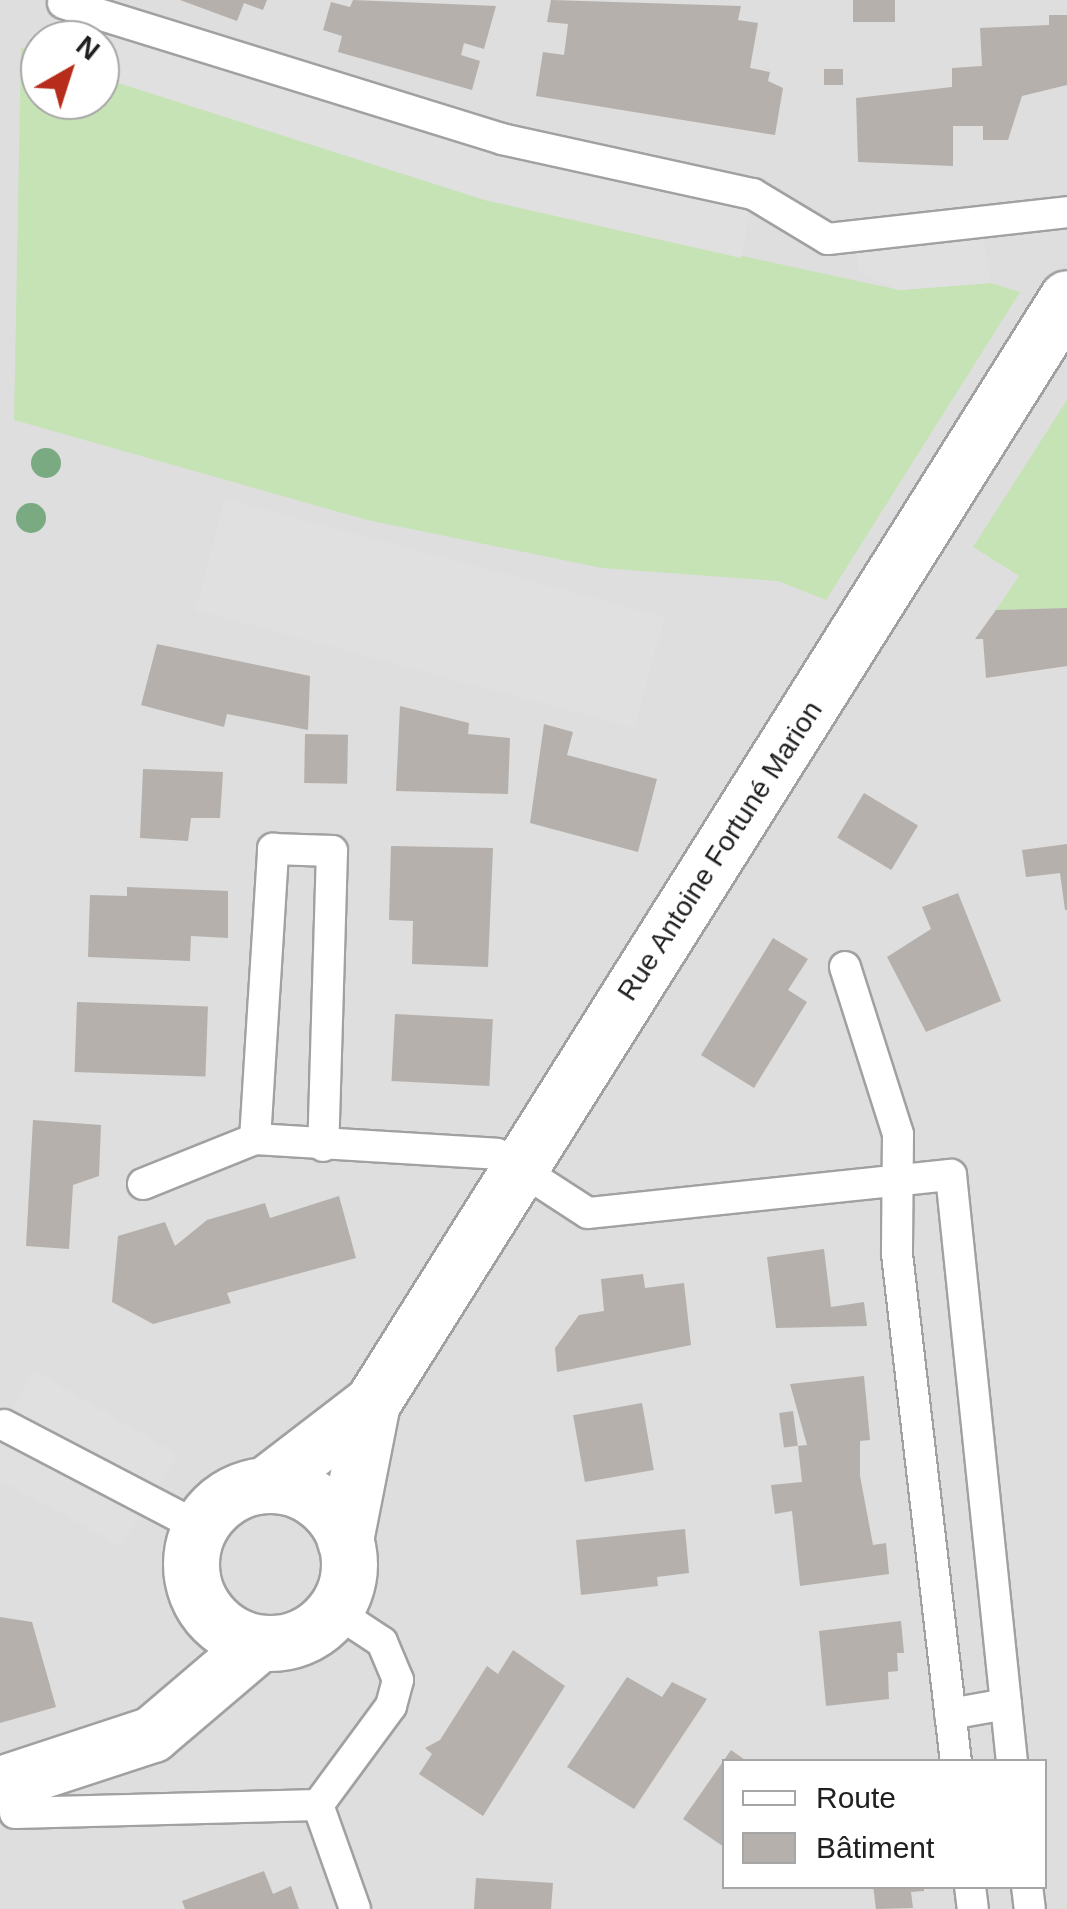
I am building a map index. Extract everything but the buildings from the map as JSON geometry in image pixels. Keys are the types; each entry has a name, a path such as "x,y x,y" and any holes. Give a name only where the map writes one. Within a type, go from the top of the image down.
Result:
{"street":[{"name":"Rue Antoine Fortuné Marion","path":"345,1540 372,1403 1067,298"},
{"name":"Rue Antoine Fortuné Marion","path":"265,1485 372,1403"},
{"path":"265,1485 315,1498 345,1540 348,1577 335,1610 314,1630 237,1632 196,1592 198,1527 217,1504 265,1485"},
{"path":"7,1798 152,1734 206,1689 237,1632"}],"lane":[{"path":"62,3 502,139 753,194 828,239 1067,212"},
{"path":"255,1139 273,848 332,851 324,1146"},
{"path":"844,967 898,1134 891,1180 956,1759"},
{"path":"144,1184 255,1139 497,1154 588,1213 951,1174 976,1454 1012,1759"},
{"path":"4,1425 198,1527"},
{"path":"921,1463 976,1454"},
{"path":"318,1806 392,1706 398,1680 382,1642 335,1610"},
{"path":"950,1714 1006,1704"},
{"path":"7,1798 318,1806"},
{"path":"318,1806 355,1909"}],"shaded area":[{"path":"0,0 1067,0 1067,1909 0,1909"},
{"path":"63,3 753,194 741,258 485,200 120,83 120,20 56,20"},
{"path":"981,222 991,283 899,290 859,272 855,241"},
{"path":"225,499 664,617 635,728 195,610"},
{"path":"33,1370 178,1455 121,1546 0,1480 0,1433"}],"green space":[{"path":"120,83 485,200 899,290 991,283 1020,292 826,600 778,581 602,568 367,520 14,420 20,100 20,120 120,120"},
{"path":"1067,400 1067,608 996,610 1019,576 973,547"}]}
